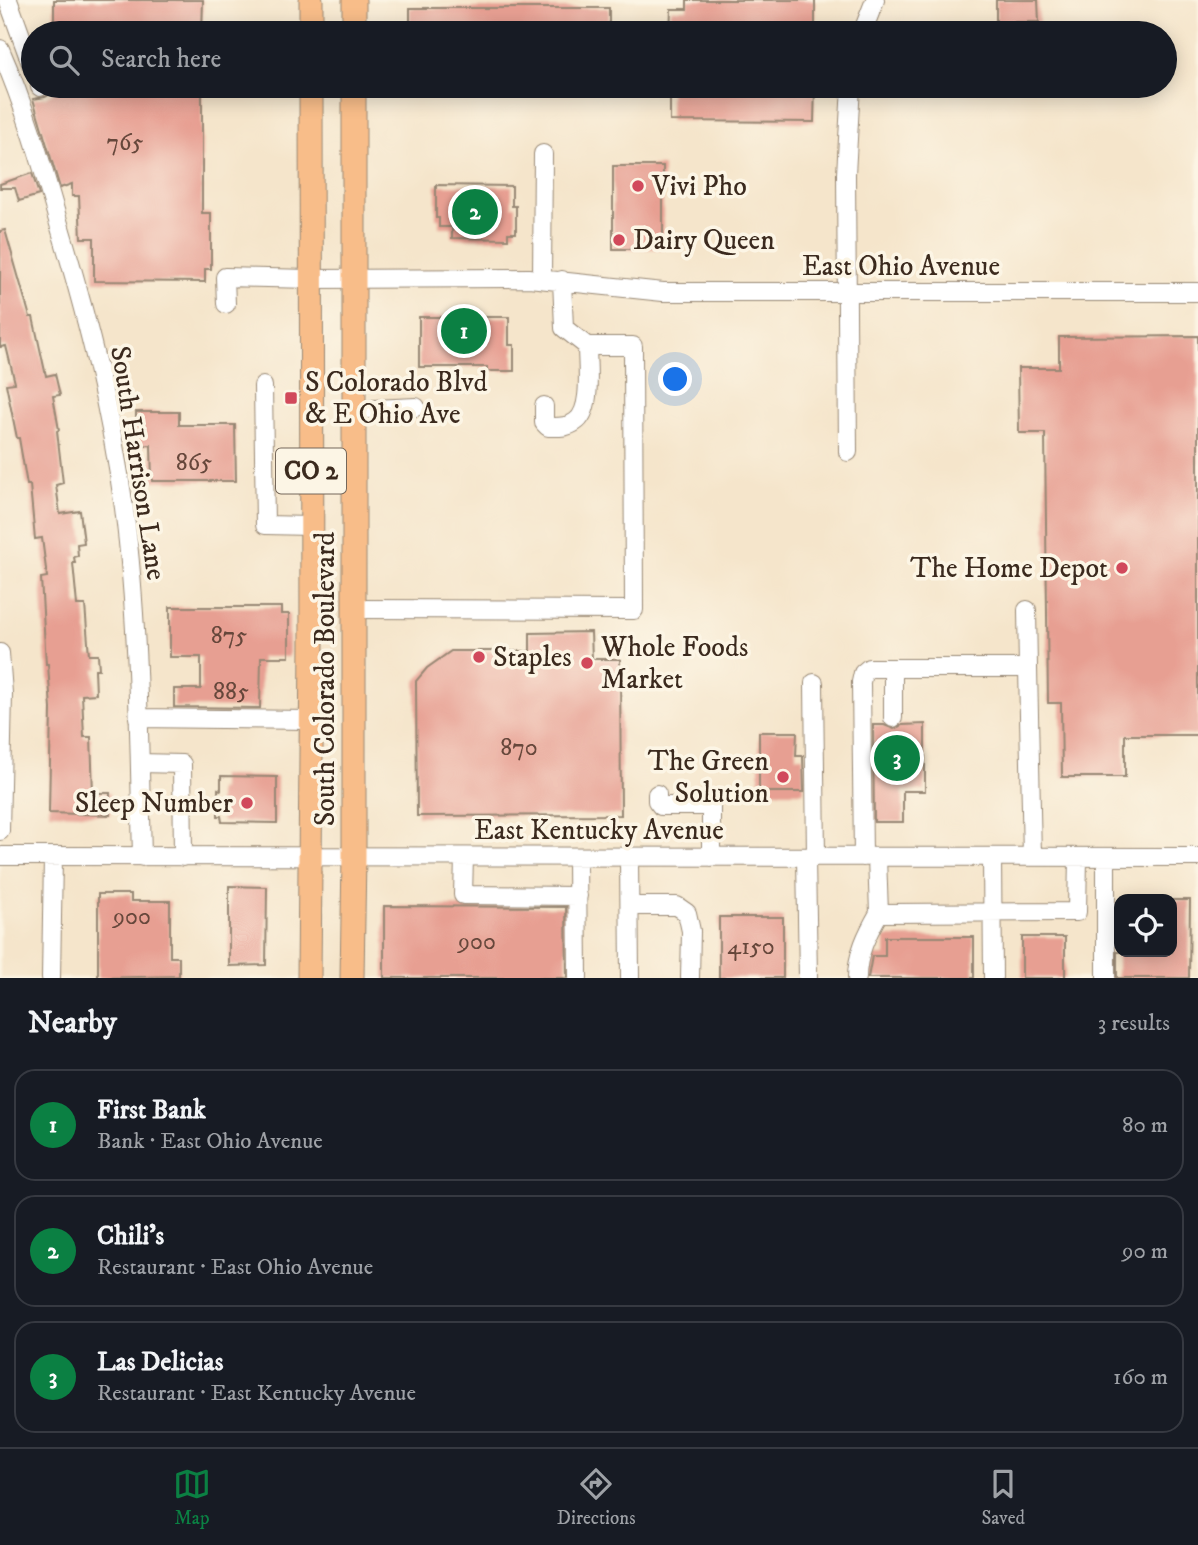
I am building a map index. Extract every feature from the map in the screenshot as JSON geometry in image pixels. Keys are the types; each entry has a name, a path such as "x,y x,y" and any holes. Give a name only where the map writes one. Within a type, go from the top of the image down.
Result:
{"main road":[{"path":"311,0 311,21"},
{"path":"354,0 354,21"},
{"name":"South Colorado Boulevard","path":"309,978 311,98"},
{"name":"South Colorado Boulevard","path":"352,978 355,609 354,98"}],"street":[{"path":"8,0 21,36"},
{"path":"867,21 876,0"},
{"name":"South Harrison Lane","path":"0,49 16,85 84,307 100,370 124,506 136,639 142,857"},
{"path":"848,452 847,146 850,98"},
{"path":"542,279 543,154"},
{"name":"East Ohio Avenue","path":"226,303 225,277 542,279 663,292 1198,292"},
{"path":"355,609 634,610 633,346 587,346 564,328 562,280"},
{"path":"544,406 544,423 548,427 565,426 583,416 587,402 587,346"},
{"path":"263,386 265,526 311,526"},
{"path":"354,410 416,407"},
{"path":"1027,610 1032,857"},
{"path":"0,653 4,693 0,831"},
{"path":"857,978 864,939 878,913 870,857 861,682 863,673 869,667 1028,667"},
{"path":"893,667 893,718"},
{"path":"808,978 814,683"},
{"path":"138,718 311,720"},
{"path":"140,763 182,764 183,857"},
{"path":"657,793 657,801 662,806 711,806 711,857"},
{"name":"East Kentucky Avenue","path":"0,856 1198,857"},
{"path":"51,978 53,857"},
{"path":"464,857 463,895 578,896"},
{"path":"577,857 578,978"},
{"path":"629,857 630,978"},
{"path":"992,857 993,978"},
{"path":"878,913 1077,912 1078,857"},
{"path":"1106,857 1107,978"},
{"path":"630,906 677,906 687,913 691,931 690,978"}],"building":[{"path":"54,0 203,0 202,21 54,21"},
{"path":"687,0 815,0 815,21 670,21 671,9 687,9"},
{"path":"996,0 1038,0 1039,21 996,21"},
{"path":"410,8 609,8 609,21 410,21"},
{"path":"202,98 202,213 211,213 211,269 205,269 205,282 94,281 94,238 81,238 79,196 72,196 72,184 60,188 33,99"},
{"path":"670,98 815,98 814,122 670,121"},
{"path":"613,166 663,166 663,249 613,249"},
{"path":"32,173 39,195 19,201 15,188 0,188 0,184"},
{"path":"436,185 512,186 512,206 516,206 516,233 508,233 508,239 452,238 452,227 439,227 439,218 436,218"},
{"path":"5,230 30,317 33,317 46,376 55,374 60,395 53,396 63,483 56,485 60,514 80,511 84,543 77,544 78,556 74,557 73,563 77,605 85,605 89,655 98,655 99,669 95,669 96,694 82,695 84,737 91,737 93,793 110,793 110,815 49,813 51,709 41,578 47,577 42,538 35,539 30,485 27,485 6,384 15,383 6,346 0,347 0,231"},
{"path":"419,317 509,317 509,345 514,345 514,371 487,371 487,367 419,367"},
{"name":"The Home Depot","path":"1198,336 1198,735 1125,735 1125,777 1062,777 1061,703 1048,703 1045,433 1019,433 1018,368 1059,368 1059,337"},
{"path":"136,412 179,412 179,425 235,425 236,481 152,481 151,445 136,446"},
{"path":"170,607 281,607 281,614 289,614 289,657 261,657 260,708 174,707 174,689 201,689 201,657 170,657"},
{"path":"591,632 592,659 620,659 621,815 417,816 416,681 427,668 451,651 530,651 530,633"},
{"path":"925,724 925,791 903,791 903,822 874,822 873,725 894,729 902,725"},
{"name":"The Green Solution","path":"759,732 797,732 796,756 803,756 804,792 759,792"},
{"name":"Sleep Number","path":"221,776 277,777 277,823 222,822 221,816 218,816"},
{"path":"229,886 267,887 266,965 229,966"},
{"path":"98,894 131,894 131,901 170,901 170,957 179,957 179,976 98,978"},
{"path":"1177,900 1190,900 1189,978 1117,978 1117,957 1177,957"},
{"path":"384,906 566,907 567,978 384,978"},
{"path":"719,917 783,917 783,978 719,978"},
{"path":"885,937 974,937 974,978 868,978 872,956 885,956"},
{"path":"1022,937 1065,937 1065,978 1022,978"}],"place":[{"name":"Vivi Pho","path":"638,186"},
{"name":"Chili's","path":"475,212"},
{"name":"Dairy Queen","path":"619,240"},
{"name":"First Bank","path":"464,331"},
{"name":"S Colorado Blvd & E Ohio Ave","path":"291,398"},
{"name":"The Home Depot","path":"1122,568"},
{"name":"Staples","path":"479,657"},
{"name":"Whole Foods Market","path":"587,663"},
{"name":"Las Delicias","path":"897,758"},
{"name":"The Green Solution","path":"783,777"},
{"name":"Sleep Number","path":"247,803"}]}
